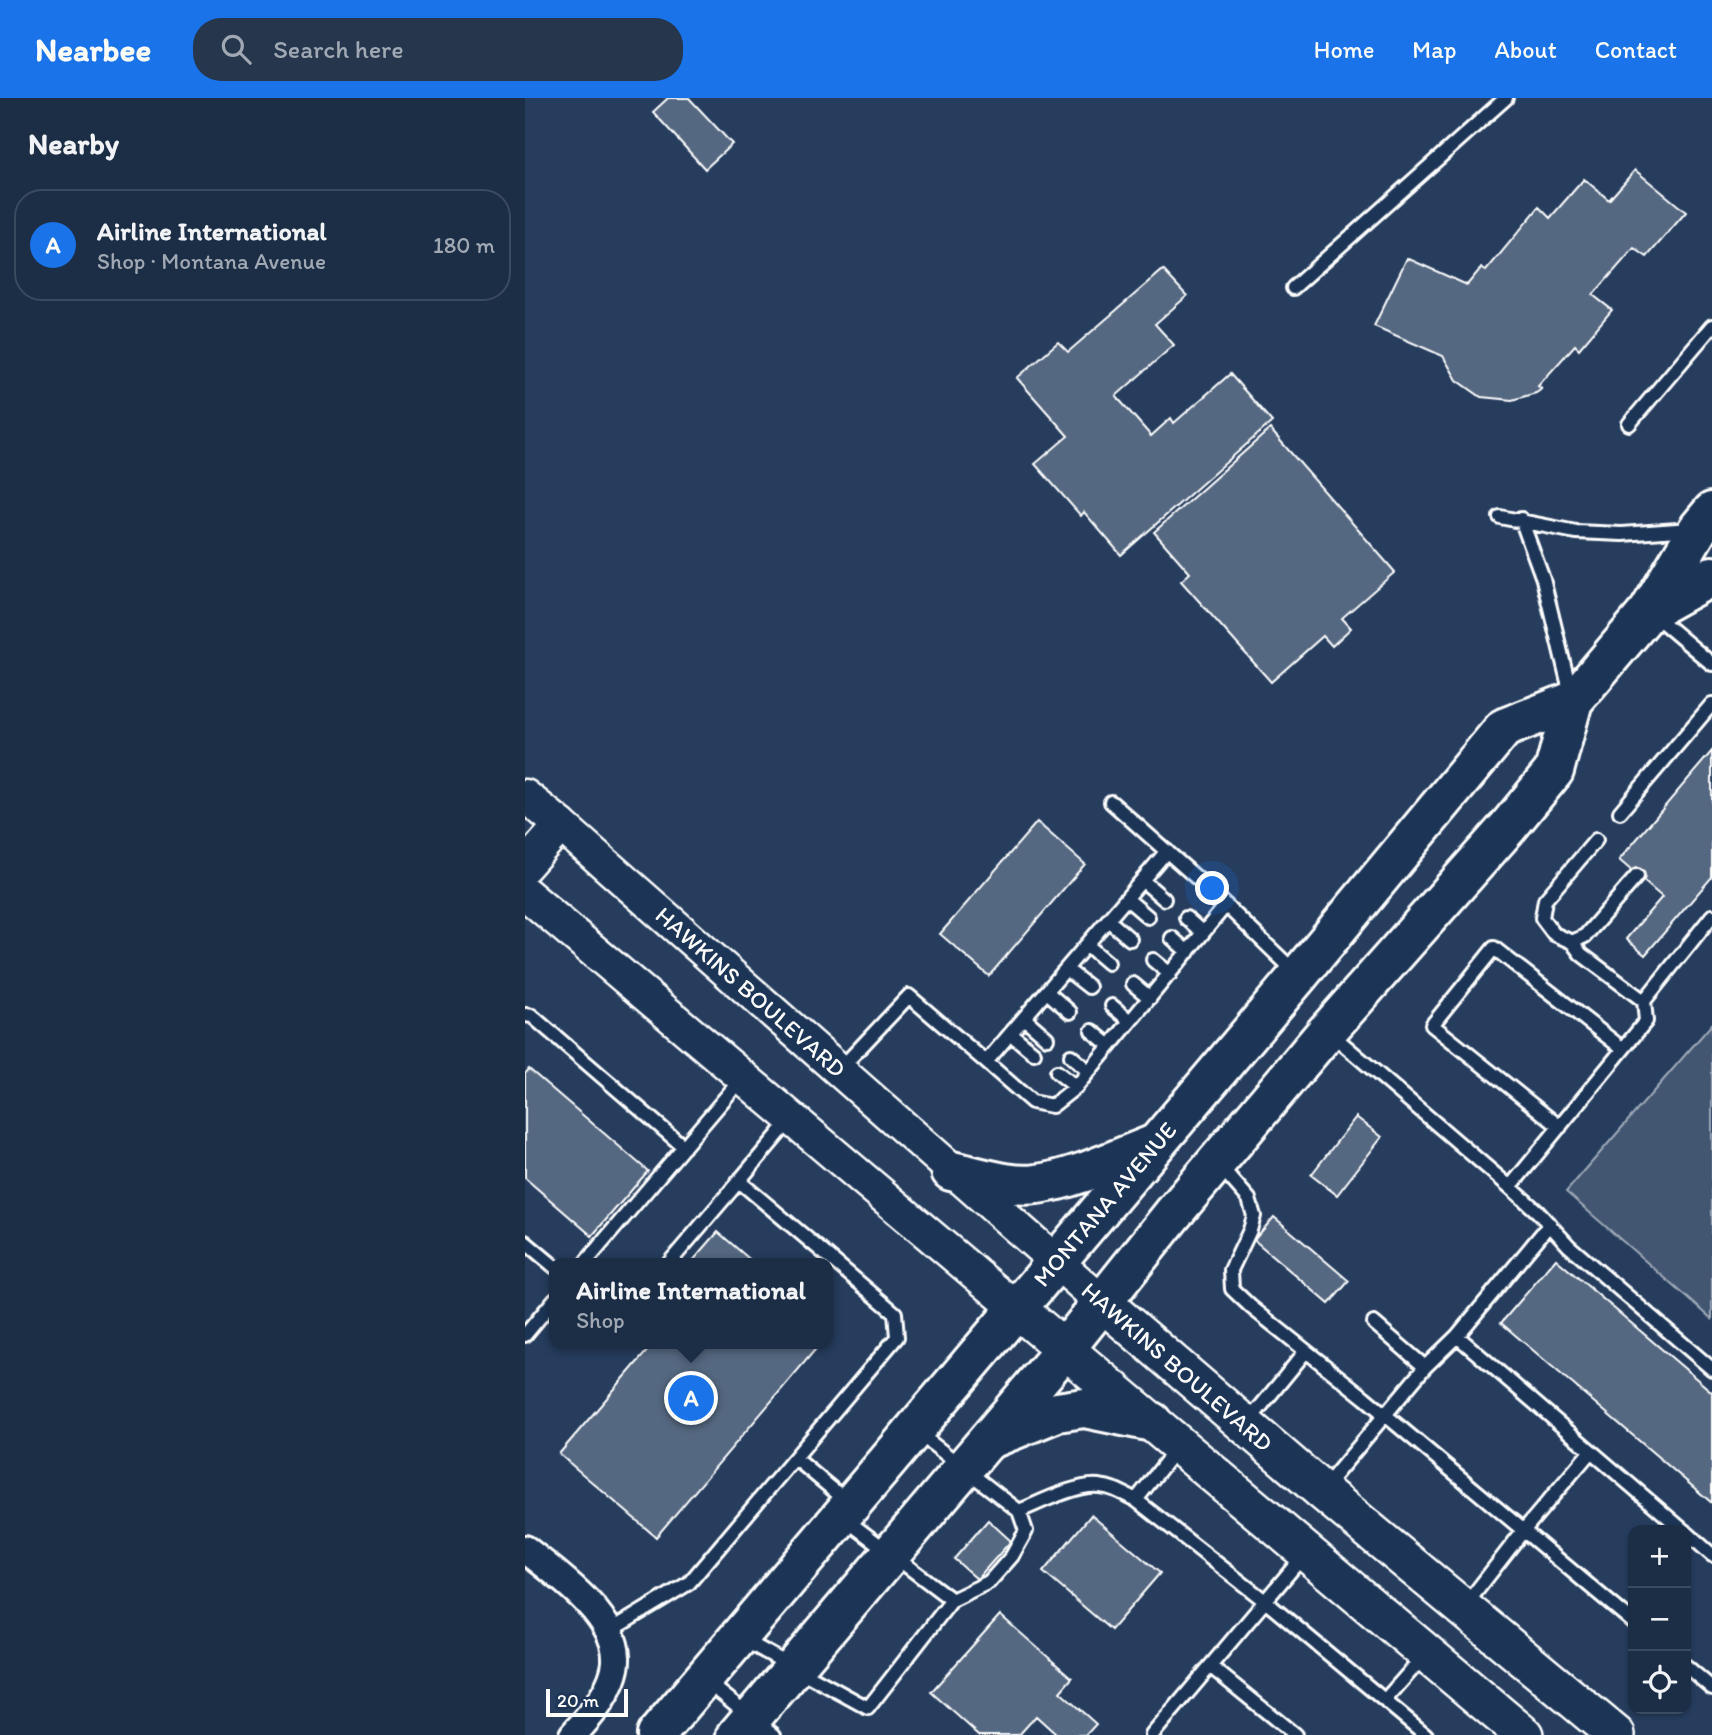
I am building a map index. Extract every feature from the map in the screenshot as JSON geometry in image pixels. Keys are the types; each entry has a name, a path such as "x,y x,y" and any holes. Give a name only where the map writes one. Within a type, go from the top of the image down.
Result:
{"highway":[{"name":"MONTANA AVENUE","path":"656,1735 1157,1144 1504,728 1573,701 1664,603 1707,532"},
{"name":"MONTANA AVENUE","path":"1664,603 1712,576"},
{"name":"MONTANA AVENUE","path":"754,1729 795,1668 1065,1349 1217,1161 1327,1031 1499,837 1553,771 1573,701"},
{"path":"951,1171 1035,1185 1059,1180 1157,1144"},
{"path":"988,1440 1058,1412 1084,1408 1165,1434"}],"main road":[{"name":"HAWKINS BOULEVARD","path":"1103,1303 1322,1491 1616,1735"},
{"path":"1016,1308 1524,1735"},
{"path":"1426,1653 1464,1607"}],"street":[{"name":"HAWKINS BOULEVARD","path":"525,796 1103,1303"},
{"path":"525,866 561,825"},
{"path":"525,893 1016,1308"},
{"path":"528,1556 587,1603 600,1617 614,1643 615,1671 600,1703 573,1735"}],"lane":[{"path":"1293,288 1506,98"},
{"path":"1629,424 1712,326"},
{"path":"1500,517 1576,531 1622,534 1707,532"},
{"path":"1521,519 1543,579 1573,701"},
{"path":"1664,603 1712,664"},
{"path":"1620,812 1712,704"},
{"path":"1111,802 1299,975"},
{"path":"1596,840 1545,900 1542,918 1554,934 1572,942 1581,954 1644,1001"},
{"path":"986,1062 1167,852"},
{"path":"1572,942 1585,936 1637,876"},
{"path":"1142,880 1164,899"},
{"path":"1127,899 1148,917"},
{"path":"838,1070 909,996 1033,1102 1052,1106 1076,1087 1226,905"},
{"path":"1510,1187 1646,1021 1644,1001 1712,916"},
{"path":"1186,918 1203,933"},
{"path":"1108,920 1130,939"},
{"path":"1172,938 1188,952"},
{"path":"1087,945 1108,963"},
{"path":"1560,1127 1432,1025 1494,948 1623,1049"},
{"path":"1153,960 1170,974"},
{"path":"1066,969 1089,987"},
{"path":"1133,984 1150,998"},
{"path":"1047,992 1070,1012"},
{"path":"1112,1006 1130,1021"},
{"path":"525,1016 532,1016 684,1147"},
{"path":"1024,1018 1047,1038"},
{"path":"1092,1031 1109,1046"},
{"path":"1327,1031 1510,1187 1550,1224 1569,1246 1712,1369"},
{"path":"1011,1034 1034,1053"},
{"path":"1071,1056 1088,1071"},
{"path":"1057,1072 1076,1087"},
{"path":"589,1258 743,1077"},
{"path":"673,1258 792,1118"},
{"path":"1217,1161 1249,1199 1254,1216 1231,1270 1232,1289 1628,1618"},
{"path":"739,1181 830,1258"},
{"path":"1322,1491 1425,1367 1457,1336 1550,1224"},
{"path":"525,1242 549,1262"},
{"path":"608,1632 689,1583 897,1337 895,1313 833,1261"},
{"path":"525,1335 549,1306"},
{"path":"1374,1323 1425,1367"},
{"path":"1457,1336 1677,1525"},
{"path":"1246,1425 1306,1351"},
{"path":"738,1637 868,1708 952,1600 989,1582 1012,1556 1026,1531 1019,1511 913,1429"},
{"path":"1136,1500 1165,1434"},
{"path":"1464,1607 1523,1531 1591,1451"},
{"path":"795,1458 845,1510 892,1553 952,1600"},
{"path":"1019,1511 1060,1494 1096,1485 1115,1489 1136,1500 1175,1528 1426,1735"},
{"path":"1691,1537 1712,1555"},
{"path":"1152,1735 1307,1552"},
{"path":"1384,1700 1426,1653"},
{"path":"1210,1666 1295,1735"},
{"path":"1691,1670 1712,1688"},
{"path":"703,1679 754,1729"}],"shaded area":[{"path":"1712,1024 1712,1319 1566,1192"}],"building":[{"path":"668,98 689,98 732,144 705,169 653,112"},
{"path":"1635,170 1686,212 1647,257 1634,248 1593,295 1612,310 1579,349 1575,345 1538,386 1542,389 1536,393 1512,400 1481,397 1457,380 1443,356 1374,326 1407,258 1467,285 1481,268 1486,271 1539,207 1550,218 1584,179 1609,200"},
{"path":"1163,270 1187,296 1155,324 1174,345 1116,396 1151,436 1171,418 1174,423 1230,374 1272,422 1121,555 1084,512 1081,516 1035,464 1068,436 1017,378 1058,342 1068,352"},
{"path":"1270,429 1395,572 1342,618 1351,628 1332,646 1323,636 1271,682 1181,581 1190,573 1154,532"},
{"path":"1712,751 1712,877 1645,955 1626,939 1662,897 1619,860"},
{"path":"1037,822 1085,864 989,976 940,934"},
{"path":"529,1069 648,1171 592,1236 525,1178 525,1074"},
{"path":"1356,1117 1382,1137 1337,1195 1311,1175"},
{"path":"1274,1217 1349,1281 1329,1304 1254,1240"},
{"path":"718,1232 748,1258 695,1258"},
{"path":"1556,1259 1712,1392 1712,1503 1501,1323"},
{"path":"649,1349 816,1349 656,1537 559,1454"},
{"path":"1091,1515 1160,1573 1111,1630 1043,1572"},
{"path":"988,1520 1011,1541 977,1579 954,1559"},
{"path":"1000,1615 1072,1678 1060,1692 1096,1724 1086,1735 1057,1735 1036,1716 1019,1735 979,1735 931,1692"}],"place":[{"name":"Airline International","path":"691,1398"}]}
